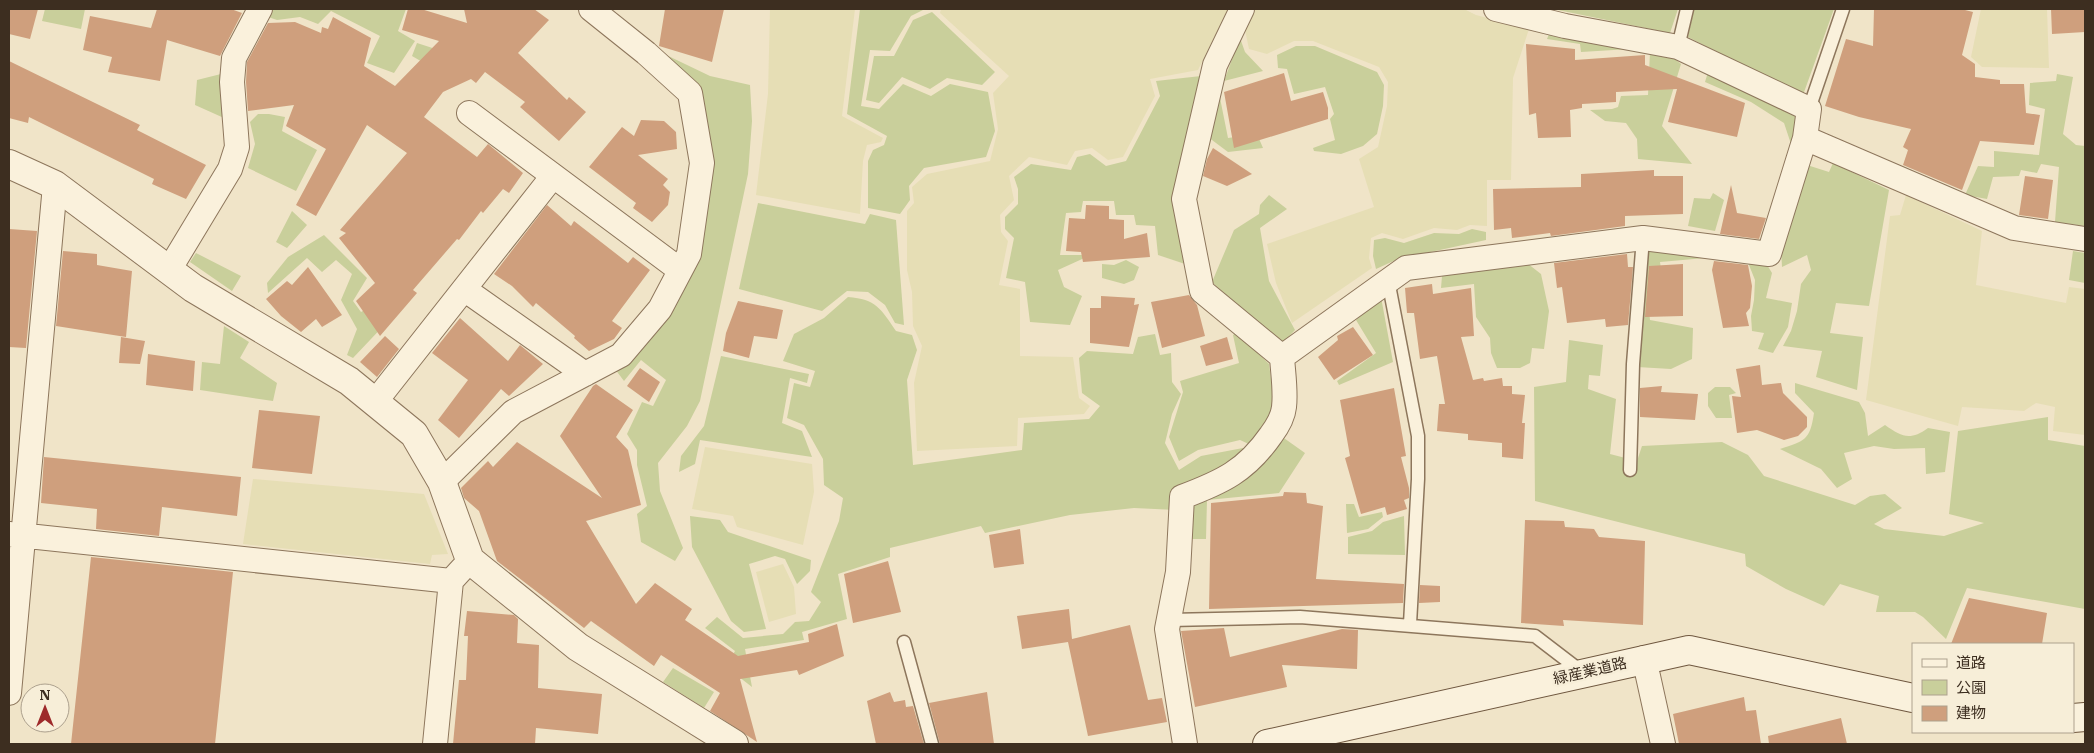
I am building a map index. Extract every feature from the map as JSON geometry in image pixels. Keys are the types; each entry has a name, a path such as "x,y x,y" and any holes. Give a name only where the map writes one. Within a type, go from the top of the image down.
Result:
{"street":[{"path":"169,270 230,169 237,147 232,82 234,58 260,9"},
{"path":"442,482 513,412 621,355 660,309 688,254 702,163 690,93 646,53 590,9"},
{"path":"1185,744 1167,629 1178,572 1182,497 1215,485 1258,454 1278,426 1284,408 1282,358 1202,291 1184,199 1215,65 1242,9"},
{"path":"1282,358 1406,268 1643,238 1769,254 1805,138 1809,109 1678,48 1565,26 1496,9"},
{"path":"469,113 680,270"},
{"path":"1805,138 2014,228 2085,239"},
{"path":"9,164 56,185 193,288 349,381 414,434 442,482 470,560 578,647 734,744"},
{"path":"375,402 553,176"},
{"path":"9,693 16,535 56,185"},
{"path":"464,289 585,374"},
{"path":"16,535 451,581"},
{"path":"436,744 451,581 470,560"},
{"name":"緑産業道路","path":"1267,744 1644,658 1689,650 1912,698"},
{"path":"1644,658 1663,744"}],"lane":[{"path":"1678,48 1688,9"},
{"path":"1809,109 1843,9"},
{"path":"1630,470 1633,364 1643,238"},
{"path":"1388,280 1418,436 1418,479 1410,624"},
{"path":"1170,620 1300,617 1410,624 1535,636 1583,672"},
{"path":"904,642 932,744"}],"shaded area":[{"path":"770,9 855,9 842,116 883,138 881,142 867,145 863,161 860,214 756,195 768,94"},
{"path":"941,9 1228,9 1198,70 1150,79 1155,96 1123,157 1108,160 1092,148 1075,151 1067,165 1029,157 1009,176 1014,200 1000,215 1001,232 1008,241 999,285 1020,289 1020,356 1073,357 1079,398 1090,406 1084,414 1018,418 1017,446 917,451 914,383 922,346 913,326 912,292 907,270 907,211 914,203 912,187 927,174 990,161 998,129 993,93 1009,76 940,13"},
{"path":"1253,9 1464,9 1476,15 1529,29 1513,78 1511,180 1487,180 1487,226 1470,225 1457,230 1434,228 1403,239 1382,233 1371,238 1369,258 1372,268 1292,323 1276,283 1267,244 1374,207 1359,159 1378,147 1387,106 1388,82 1379,67 1313,41 1294,41 1267,54 1249,49 1245,30"},
{"path":"1981,9 2047,9 2049,68 1982,67 1971,57"},
{"path":"1906,195 1982,231 1976,285 2066,303 2069,287 2085,289 2085,435 2053,431 2055,407 2036,403 2024,411 1962,407 1958,426 1866,400 1890,216 1900,215"},
{"path":"705,447 812,464 814,492 803,545 737,527 733,516 692,509"},
{"path":"253,479 424,494 448,554 432,555 430,564 243,544"},
{"path":"783,564 794,587 796,614 769,622 756,572"}],"green space":[{"path":"45,9 85,9 81,29 42,21"},
{"path":"269,9 406,9 398,31 415,41 394,73 367,63 380,36 331,11 318,24 300,17 277,20 265,16"},
{"path":"860,9 925,9 911,16 890,51 870,50 861,106 879,109 903,84 931,96 950,84 988,92 995,131 986,157 924,168 909,186 910,200 900,214 868,208 868,161 873,150 884,145 887,136 847,114"},
{"path":"1553,9 1678,9 1670,33"},
{"path":"1694,9 1834,9 1803,95 1688,37"},
{"path":"932,12 995,72 982,85 947,78 930,89 902,77 879,103 866,100 874,56 894,56 913,20"},
{"path":"1549,34 1630,49 1581,52 1580,44 1547,39"},
{"path":"1240,38 1245,52 1263,71 1224,81"},
{"path":"417,43 448,53 438,71 412,56"},
{"path":"1296,46 1315,46 1377,72 1384,85 1383,106 1377,134 1363,146 1341,154 1314,151 1313,148 1335,140 1330,119 1334,114 1325,87 1294,94 1287,69 1278,68 1277,55"},
{"path":"660,52 710,76 750,85 752,121 748,174 700,401 687,426 658,463 660,491 683,548 675,561 641,542 637,514 647,506 637,465 637,450 627,434 642,402 653,406 666,380 641,360 624,381 615,369 665,313 707,161"},
{"path":"1650,52 1671,56 1681,64 1662,126 1692,164 1638,159 1637,139 1626,123 1605,121 1590,110 1618,107 1621,96 1648,95"},
{"path":"1708,72 1798,118 1791,144 1784,123 1751,102 1705,82"},
{"path":"221,74 224,118 195,105 197,80"},
{"path":"2057,74 2073,77 2063,134 2076,145 2085,146 2085,226 2055,222 2059,167 2041,164 2037,173 2021,170 2019,176 1993,177 1987,199 1965,195 1978,166 1994,167 1994,151 2039,155 2045,109 2029,105 2030,83 2056,81"},
{"path":"1201,76 1191,266 1158,255 1155,226 1136,225 1134,215 1116,215 1114,201 1083,201 1081,212 1066,213 1060,255 1091,255 1058,270 1064,287 1082,296 1070,325 1030,322 1025,282 1006,278 1014,238 1005,229 1005,217 1018,204 1018,189 1014,177 1031,164 1071,170 1077,157 1090,154 1106,166 1126,161 1160,96 1156,81"},
{"path":"1219,93 1228,138 1257,134 1263,148 1228,152 1208,137"},
{"path":"258,114 285,117 282,131 317,150 296,191 248,168 255,144 250,122"},
{"path":"1833,163 1889,190 1869,306 1836,303 1830,333 1863,337 1857,390 1816,377 1822,351 1783,346 1791,331 1797,311 1801,284 1811,270 1807,255 1782,267 1781,249 1807,165 1829,172"},
{"path":"1713,193 1724,200 1715,231 1688,226 1694,198 1710,199"},
{"path":"1269,195 1287,209 1260,228 1269,281 1295,330 1281,345 1212,282 1234,230 1259,214 1260,205"},
{"path":"758,203 865,224 870,214 896,220 904,325 895,323 885,305 868,292 847,291 822,311 739,289"},
{"path":"292,211 307,225 287,248 276,242"},
{"path":"1472,229 1486,232 1486,240 1398,259 1376,269 1373,256 1374,240 1385,238 1404,243 1434,233 1459,234"},
{"path":"324,235 367,278 353,301 361,312 374,305 388,321 353,358 347,355 357,329 341,300 352,274 336,260 322,272 307,258 268,293 267,283 288,257"},
{"path":"1647,249 1728,256 1660,262 1661,269 1647,291 1650,320 1693,328 1692,359 1671,369 1637,367"},
{"path":"2073,251 2085,253 2085,283 2069,280"},
{"path":"196,253 241,276 232,291 190,262"},
{"path":"1126,260 1139,267 1134,280 1124,284 1102,278 1102,264 1114,265"},
{"path":"1523,260 1541,274 1549,311 1544,349 1532,348 1530,363 1520,368 1497,368 1491,353 1490,338 1476,317 1474,284 1441,288 1442,276 1450,269"},
{"path":"1747,260 1764,260 1772,273 1766,298 1792,303 1788,327 1773,353 1758,349 1764,333 1752,331 1751,316 1755,280"},
{"path":"848,297 872,303 882,311 896,331 912,335 917,350 907,380 913,465 1022,450 1024,423 1089,419 1100,406 1082,393 1079,358 1087,351 1133,354 1138,337 1155,334 1160,355 1171,353 1172,382 1181,394 1172,414 1165,443 1179,470 1201,456 1243,448 1254,454 1176,510 1134,508 1070,515 985,533 981,526 890,548 890,557 838,574 847,619 802,632 804,640 745,649 752,687 730,670 721,676 735,651 705,628 717,617 743,638 783,634 795,622 809,621 821,602 811,592 839,521 843,498 824,485 823,459 804,425 787,418 794,383 810,387 815,371 783,361 794,334 824,318"},
{"path":"1381,297 1393,362 1339,385 1337,381 1376,353 1356,320"},
{"path":"224,326 249,342 240,358 277,383 273,401 200,390 202,362 220,364"},
{"path":"1237,332 1269,364 1275,409 1251,445 1240,440 1198,450 1179,461 1169,437 1183,392 1180,381 1239,363 1233,335"},
{"path":"1569,340 1603,345 1600,376 1589,375 1588,389 1616,399 1610,454 1637,461 1642,446 1722,442 1748,455 1764,476 1855,505 1870,496 1885,494 1902,508 1874,524 1884,529 1944,536 1984,523 1949,514 1958,431 2048,417 2048,440 2085,446 2085,609 1967,588 1946,639 1915,612 1876,612 1879,596 1840,584 1824,606 1786,589 1746,566 1745,554 1535,501 1534,387 1566,382"},
{"path":"721,356 809,374 807,383 790,378 782,423 802,431 812,457 700,440 695,464 679,472 681,456 704,426"},
{"path":"1795,383 1859,402 1865,413 1868,436 1885,425 1906,436 1916,435 1928,428 1950,432 1945,472 1926,474 1925,448 1894,449 1874,446 1844,453 1852,479 1837,488 1821,469 1780,449 1801,441 1811,429 1814,413 1795,393"},
{"path":"1715,387 1730,387 1736,393 1729,395 1732,418 1716,418 1708,406 1708,393"},
{"path":"1281,436 1305,453 1279,493 1207,500 1206,539 1187,539 1188,501"},
{"path":"1346,504 1354,504 1359,517 1382,512 1383,517 1368,529 1347,533"},
{"path":"690,516 720,520 728,532 811,560 810,571 797,584 785,559 775,556 749,564 766,629 744,632 731,621 692,547"},
{"path":"1404,516 1405,555 1348,554 1348,537 1372,531 1383,522"},
{"path":"673,668 714,692 704,708 663,682"}],"building":[{"path":"9,9 38,9 30,39 9,34"},
{"path":"157,9 231,9 242,13 220,56 167,40 160,81 108,72 112,57 83,50 90,16 151,28"},
{"path":"408,9 421,9 467,23 464,9 534,9 549,20 518,53 567,100 569,97 586,112 559,141 520,107 525,102 485,72 476,83 471,79 443,92 424,117 477,157 488,144 523,173 509,193 503,189 483,213 481,211 459,240 457,239 413,290 417,293 380,336 356,301 375,283 339,238 346,233 340,230 407,153 367,125 316,216 296,205 326,149 286,126 294,105 248,111 247,62 268,23 295,22 321,33 322,27 328,29 333,17 371,38 364,66 395,86 439,41 402,30"},
{"path":"665,9 724,9 712,62 659,46"},
{"path":"1874,9 1961,9 1973,12 1962,55 1975,64 1975,77 2000,80 2000,84 2024,84 2026,113 2040,115 2034,145 1980,141 1962,190 1903,165 1908,150 1903,147 1911,129 1859,117 1825,106 1846,39 1873,46"},
{"path":"2051,9 2085,9 2085,32 2052,34"},
{"path":"1526,44 1575,49 1575,60 1645,55 1645,65 1745,103 1737,137 1668,122 1677,89 1616,92 1616,102 1582,104 1582,108 1570,110 1571,137 1538,138 1536,113 1529,115"},
{"path":"9,61 140,125 137,130 206,165 186,199 152,184 154,179 29,117 28,123 9,118"},
{"path":"1284,73 1291,101 1323,92 1328,108 1328,119 1234,148 1224,92"},
{"path":"641,120 664,121 676,132 677,149 638,155 668,179 663,185 670,192 668,205 652,222 633,208 636,203 589,167 622,127 634,136"},
{"path":"1213,148 1252,174 1227,186 1203,176 1207,159"},
{"path":"1654,170 1654,176 1683,176 1683,214 1625,216 1625,226 1551,236 1550,233 1512,238 1511,228 1494,230 1493,189 1581,187 1581,174"},
{"path":"2025,176 2053,180 2048,219 2019,215"},
{"path":"1731,185 1737,213 1766,218 1759,239 1720,234"},
{"path":"547,205 571,226 574,221 628,263 633,257 650,270 612,321 622,328 614,339 589,351 574,338 575,336 536,303 533,307 512,286 494,274"},
{"path":"1086,205 1109,206 1109,219 1124,220 1124,239 1147,233 1150,257 1083,262 1081,252 1066,251 1069,218 1085,219"},
{"path":"9,229 37,231 26,348 9,347"},
{"path":"63,251 97,254 97,265 132,271 126,337 56,326"},
{"path":"1627,254 1628,267 1633,267 1628,325 1606,327 1605,319 1567,323 1562,287 1557,288 1554,263"},
{"path":"1714,261 1748,265 1752,286 1750,308 1746,313 1749,326 1723,328 1712,270"},
{"path":"1683,264 1683,316 1645,317 1649,266"},
{"path":"308,267 342,315 322,327 316,319 301,332 281,316 266,299 287,281 292,285"},
{"path":"1432,284 1433,294 1471,288 1474,336 1461,337 1473,380 1483,378 1484,381 1502,378 1503,386 1512,386 1512,394 1525,395 1522,423 1525,423 1523,459 1502,457 1502,443 1468,440 1468,434 1437,431 1439,404 1445,404 1437,356 1420,359 1414,313 1407,313 1405,288"},
{"path":"1189,295 1197,305 1205,336 1162,348 1151,302"},
{"path":"1101,296 1135,298 1134,305 1139,304 1129,347 1090,343 1090,308 1101,308"},
{"path":"738,301 783,310 777,339 754,336 749,358 723,351 726,333"},
{"path":"460,318 508,361 520,345 543,364 509,396 501,389 459,438 438,420 468,380 432,353"},
{"path":"1353,327 1373,355 1334,380 1318,357 1338,340 1337,336"},
{"path":"385,336 399,349 377,377 360,362"},
{"path":"121,337 145,341 140,364 119,363"},
{"path":"1227,337 1233,359 1206,366 1200,346"},
{"path":"148,354 195,361 193,391 146,385"},
{"path":"1760,365 1762,385 1781,383 1783,393 1807,417 1807,427 1798,436 1784,440 1757,430 1737,433 1732,396 1741,397 1736,369"},
{"path":"640,368 660,382 649,402 627,386"},
{"path":"596,384 633,410 616,437 628,450 641,505 586,521 636,604 655,583 692,609 685,620 738,656 809,642 808,634 837,624 844,656 799,675 797,670 740,679 757,742 710,711 720,693 661,655 654,666 591,621 584,628 497,561 479,511 464,498 461,488 488,461 493,467 517,442 602,498 560,436"},
{"path":"1662,386 1661,392 1698,394 1695,420 1640,417 1640,388"},
{"path":"1394,388 1406,456 1401,457 1409,488 1409,498 1404,500 1407,509 1387,515 1385,507 1361,514 1345,458 1350,456 1340,400"},
{"path":"259,410 320,416 312,474 252,468"},
{"path":"44,457 241,477 237,516 162,507 159,536 96,529 97,509 41,503"},
{"path":"1284,492 1306,493 1307,503 1323,506 1316,579 1404,584 1403,603 1209,609 1211,503 1283,496"},
{"path":"1525,520 1564,521 1565,527 1594,529 1599,537 1645,541 1643,625 1563,620 1564,626 1521,623"},
{"path":"1020,529 1024,564 994,568 989,535"},
{"path":"91,557 233,572 215,744 71,744"},
{"path":"888,561 901,612 853,623 844,574"},
{"path":"1420,585 1440,586 1440,602 1419,603"},
{"path":"1969,598 2047,613 2042,643 1951,643"},
{"path":"1069,609 1072,639 1130,625 1148,700 1162,698 1167,722 1088,736 1068,642 1022,649 1017,616"},
{"path":"467,611 514,615 518,619 517,643 539,645 538,688 602,694 598,734 536,728 535,744 453,744 459,680 466,680 468,636 464,636"},
{"path":"1224,628 1230,657 1342,629 1358,630 1357,669 1282,665 1287,687 1195,707 1181,631"},
{"path":"890,692 894,702 905,700 906,707 913,706 924,744 876,744 867,701"},
{"path":"987,692 994,744 940,744 929,703"},
{"path":"1744,697 1746,711 1756,710 1761,744 1679,744 1673,714"},
{"path":"1841,718 1847,744 1769,744 1768,736"}]}
